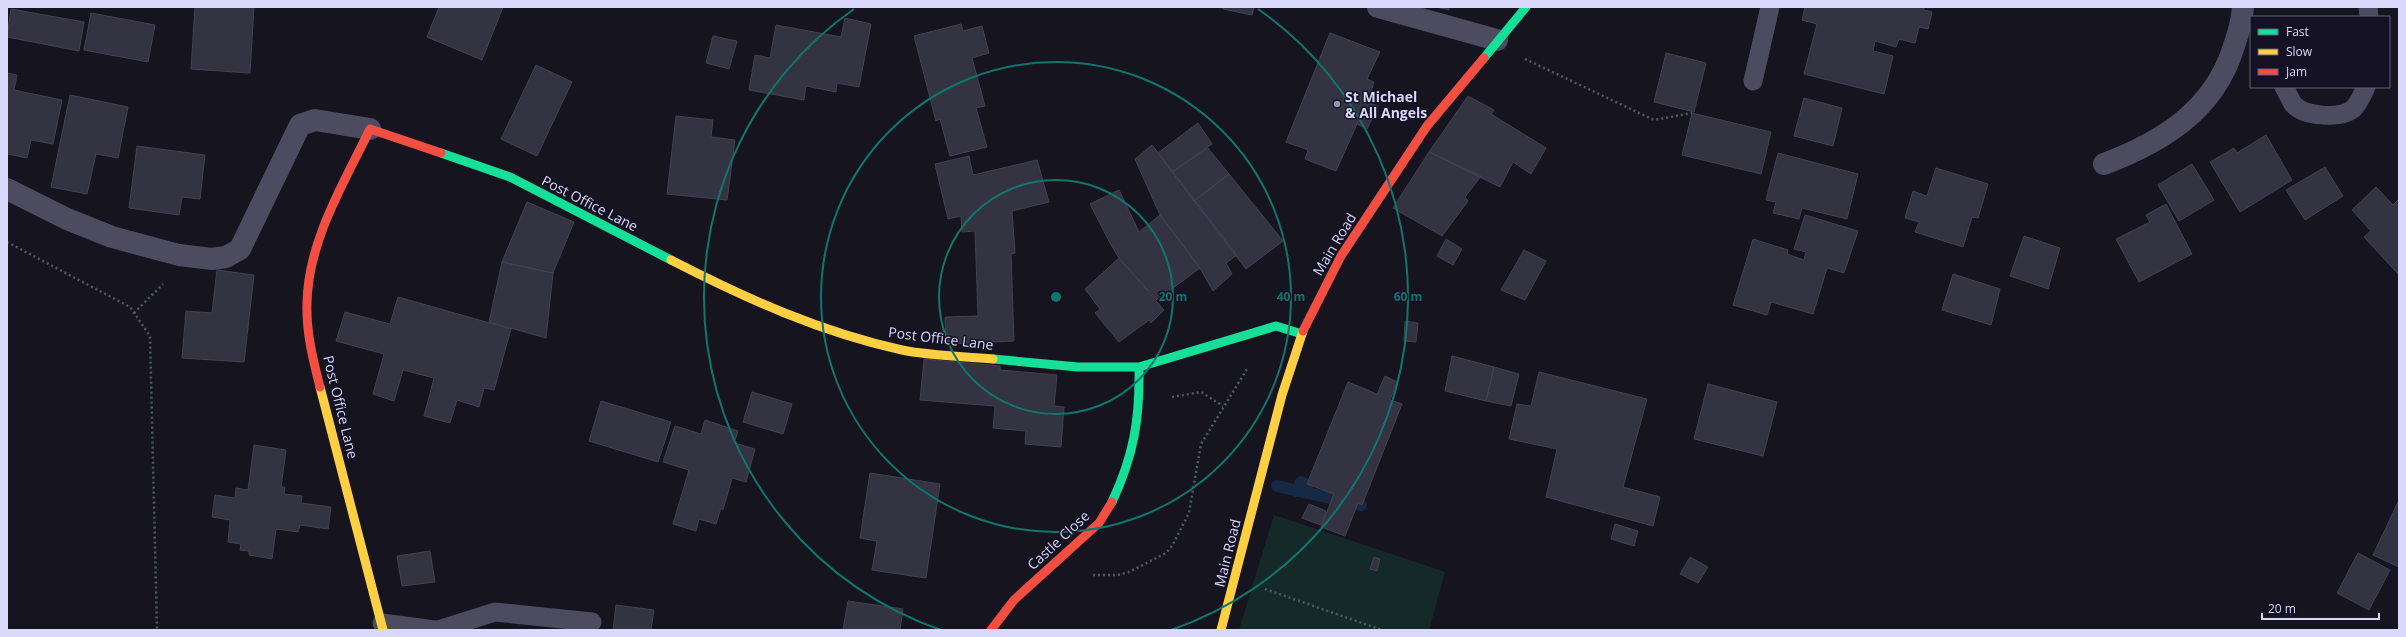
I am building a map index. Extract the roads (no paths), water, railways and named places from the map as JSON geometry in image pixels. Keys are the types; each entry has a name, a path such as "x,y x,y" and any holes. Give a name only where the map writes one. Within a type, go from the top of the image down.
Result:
{"street":[{"path":"1378,7 1497,40"},
{"name":"Main Road","path":"1222,630 1264,458 1302,334 1312,310 1355,234 1427,126 1526,7"},
{"path":"2104,164 2145,147 2172,130 2209,96 2230,57 2246,14"},
{"path":"7,188 67,219 112,237 179,255 212,259 226,257 240,249 297,128 304,122 318,121 370,129"},
{"name":"Post Office Lane","path":"383,627 314,363 309,336 307,307 312,264 319,238 370,129 510,177 724,287 784,314 853,338 912,351 1078,367 1139,367 1276,326 1302,334"},
{"name":"Castle Close","path":"992,630 1003,615 1042,573 1104,516 1122,482 1137,438 1139,420 1139,367"}],"lane":[{"path":"1753,81 1770,7"},
{"path":"2285,88 2294,104 2305,112 2339,114 2352,110 2366,88"},
{"path":"383,627 437,630 495,612 592,622"}],"waterway":[{"path":"1297,491 1301,482 1308,485"},
{"path":"1277,486 1361,505"}],"place":[{"name":"St Michael & All Angels","path":"1337,104"}]}
